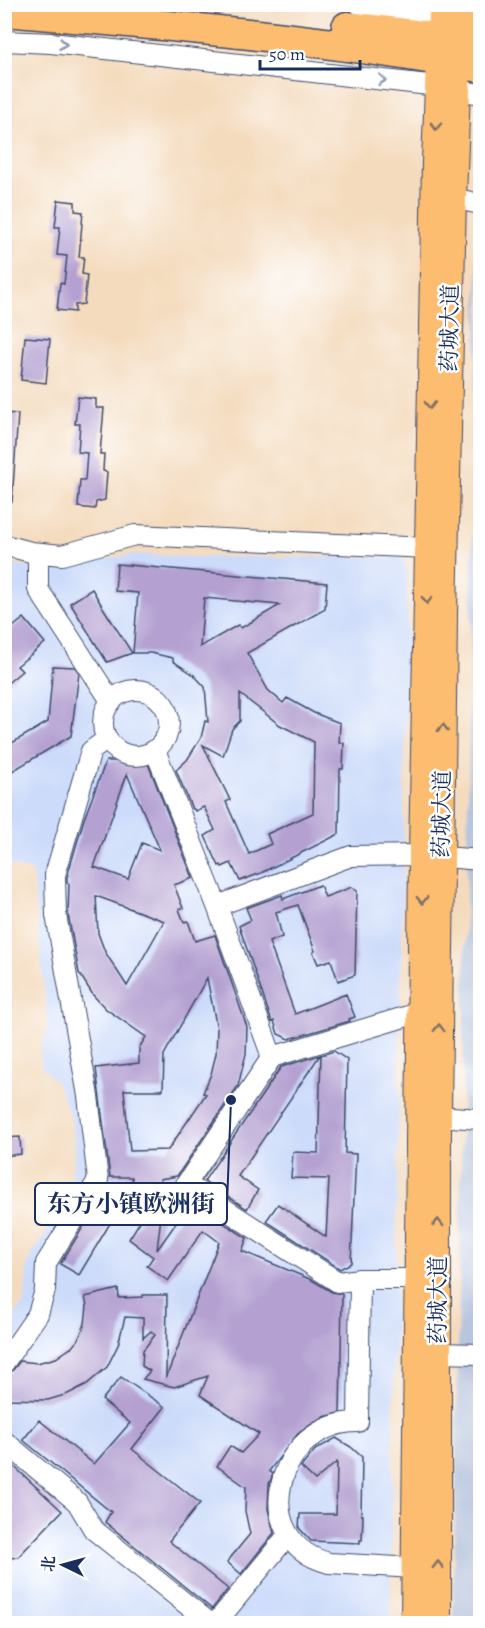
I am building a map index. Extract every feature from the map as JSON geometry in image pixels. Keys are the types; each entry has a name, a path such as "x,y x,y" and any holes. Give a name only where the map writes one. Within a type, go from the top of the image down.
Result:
{"highway":[{"path":"141,4 210,10 459,46"},
{"path":"4,11 208,30 459,46"}],"main road":[{"name":"药城大道","path":"438,1623 438,1116 428,548 444,196 459,46"},
{"name":"药城大道","path":"414,1623 421,1011 432,856 444,196"}],"street":[{"path":"359,4 459,46"},
{"path":"4,41 459,46"},
{"path":"444,196 480,204"},
{"path":"4,545 38,553 62,555 135,535 428,548"},
{"path":"38,553 38,589 111,701"},
{"path":"131,690 147,692 160,700 168,714 169,722 165,738 155,750 141,756 125,754 112,745 104,732 104,716 111,701 116,696 131,690"},
{"path":"4,1363 38,1314 45,1290 46,1263 98,1180 87,1096 56,915 55,875 91,752 107,739"},
{"path":"155,750 217,906 272,1057"},
{"path":"217,906 351,856 432,856 480,860"},
{"path":"418,1279 360,1279 338,1282 186,1184 272,1057 421,1011"},
{"path":"438,1116 480,1119"},
{"path":"360,1279 358,1422 340,1424 318,1432 300,1446 287,1465 281,1487 281,1518 288,1536 301,1550 319,1561 414,1568"},
{"path":"438,1353 480,1354"},
{"path":"4,1441 77,1502 94,1530 213,1623 288,1536"}],"shaded area":[{"path":"480,233 480,1623 453,1624 478,245"},
{"path":"134,554 197,557 403,557 408,571 390,1623 5,1623 5,1330 25,1300 27,1266 33,1251 58,1217 69,1197 75,1146 70,1115 57,1084 41,1066 40,1053 48,1025 32,871 5,864 4,566 49,568"}],"building":[{"path":"58,200 75,202 75,211 83,212 79,257 84,257 82,274 87,275 84,304 75,305 75,312 57,310 60,283 64,284 67,256 57,255 60,227 55,227"},
{"path":"25,337 50,339 46,383 21,380"},
{"path":"78,397 96,399 96,408 104,408 100,454 104,454 103,471 107,472 105,500 96,502 95,509 78,507 80,480 85,480 87,453 78,452 80,424 75,424"},
{"path":"4,413 18,414 12,502 4,502"},
{"path":"117,564 327,583 325,609 247,653 268,690 283,703 287,698 314,713 340,723 339,743 344,743 343,769 340,769 339,834 240,881 231,863 219,866 205,836 215,830 204,807 195,811 192,809 176,770 187,760 201,738 205,721 208,722 205,687 194,675 173,661 173,658 151,653 133,653 138,593 115,591","holes":["204,598 280,605 241,628 238,625 200,647","240,694 280,725 314,742 313,813 267,834 271,844 249,854 226,802 230,800 203,745 223,756 232,729 240,721"]},
{"path":"92,589 132,653 107,662 70,603"},
{"path":"24,618 45,643 17,666 22,671 4,686 4,634"},
{"path":"53,666 75,667 79,673 71,736 4,776 4,730 12,743 48,722"},
{"path":"118,759 147,761 193,878 174,885 183,908 179,909 184,922 188,921 195,941 215,935 247,1027 246,1054 238,1086 177,1176 160,1179 160,1199 163,1200 157,1250 191,1202 247,1238 242,1251 312,1280 332,1292 342,1294 340,1413 324,1417 300,1431 269,1471 273,1474 269,1484 268,1509 274,1533 241,1574 227,1562 250,1534 245,1511 246,1487 217,1466 230,1446 241,1453 259,1434 200,1395 208,1376 174,1387 143,1379 150,1371 142,1366 143,1350 155,1335 151,1331 143,1338 143,1318 125,1317 118,1345 107,1367 87,1384 68,1394 48,1400 4,1399 4,1377 20,1361 37,1363 56,1358 78,1340 85,1324 87,1306 85,1297 118,1289 119,1298 167,1295 166,1378 219,1242 203,1230 168,1281 147,1266 153,1257 129,1239 141,1220 112,1220 79,1275 60,1264 103,1195 112,1195 112,1198 132,1198 132,1177 110,1177 96,1068 139,1063 139,1048 146,1037 106,1009 93,995 79,973 68,914 69,884 67,877 84,819 106,761 117,761","holes":["127,774 160,850 142,843 128,879 94,867","96,896 164,921 127,986 105,952 98,933","207,978 217,1029 216,1054 203,1093 206,1094 168,1150 130,1151 124,1090 163,1090 164,1055"]},
{"path":"320,885 325,897 352,887 357,891 355,975 338,981 331,960 318,964 298,905 276,912 282,937 269,942 295,1014 346,994 355,1017 349,1019 350,1021 289,1039 278,1034 274,1021 272,1022 239,926 251,920 246,908 282,895 283,899"},
{"path":"334,1051 347,1060 345,1153 356,1154 351,1263 340,1269 266,1221 278,1204 326,1237 329,1179 291,1178 293,1152 318,1153 321,1055"},
{"path":"320,1055 238,1176 258,1190 247,1209 204,1181 281,1067"},
{"path":"20,1137 21,1154 4,1156 4,1138"},
{"path":"121,1377 165,1407 132,1449 200,1503 169,1541 228,1589 212,1609 105,1522 111,1512 23,1440 39,1420 94,1464 130,1423 102,1400"},
{"path":"336,1438 362,1457 361,1515 363,1515 360,1543 311,1541 299,1528 300,1514 336,1514 337,1462 315,1480 301,1467 315,1450"},
{"path":"4,1457 62,1511 18,1557 4,1559"}],"place":[{"name":"东方小镇欧洲街","path":"231,1100"}]}
